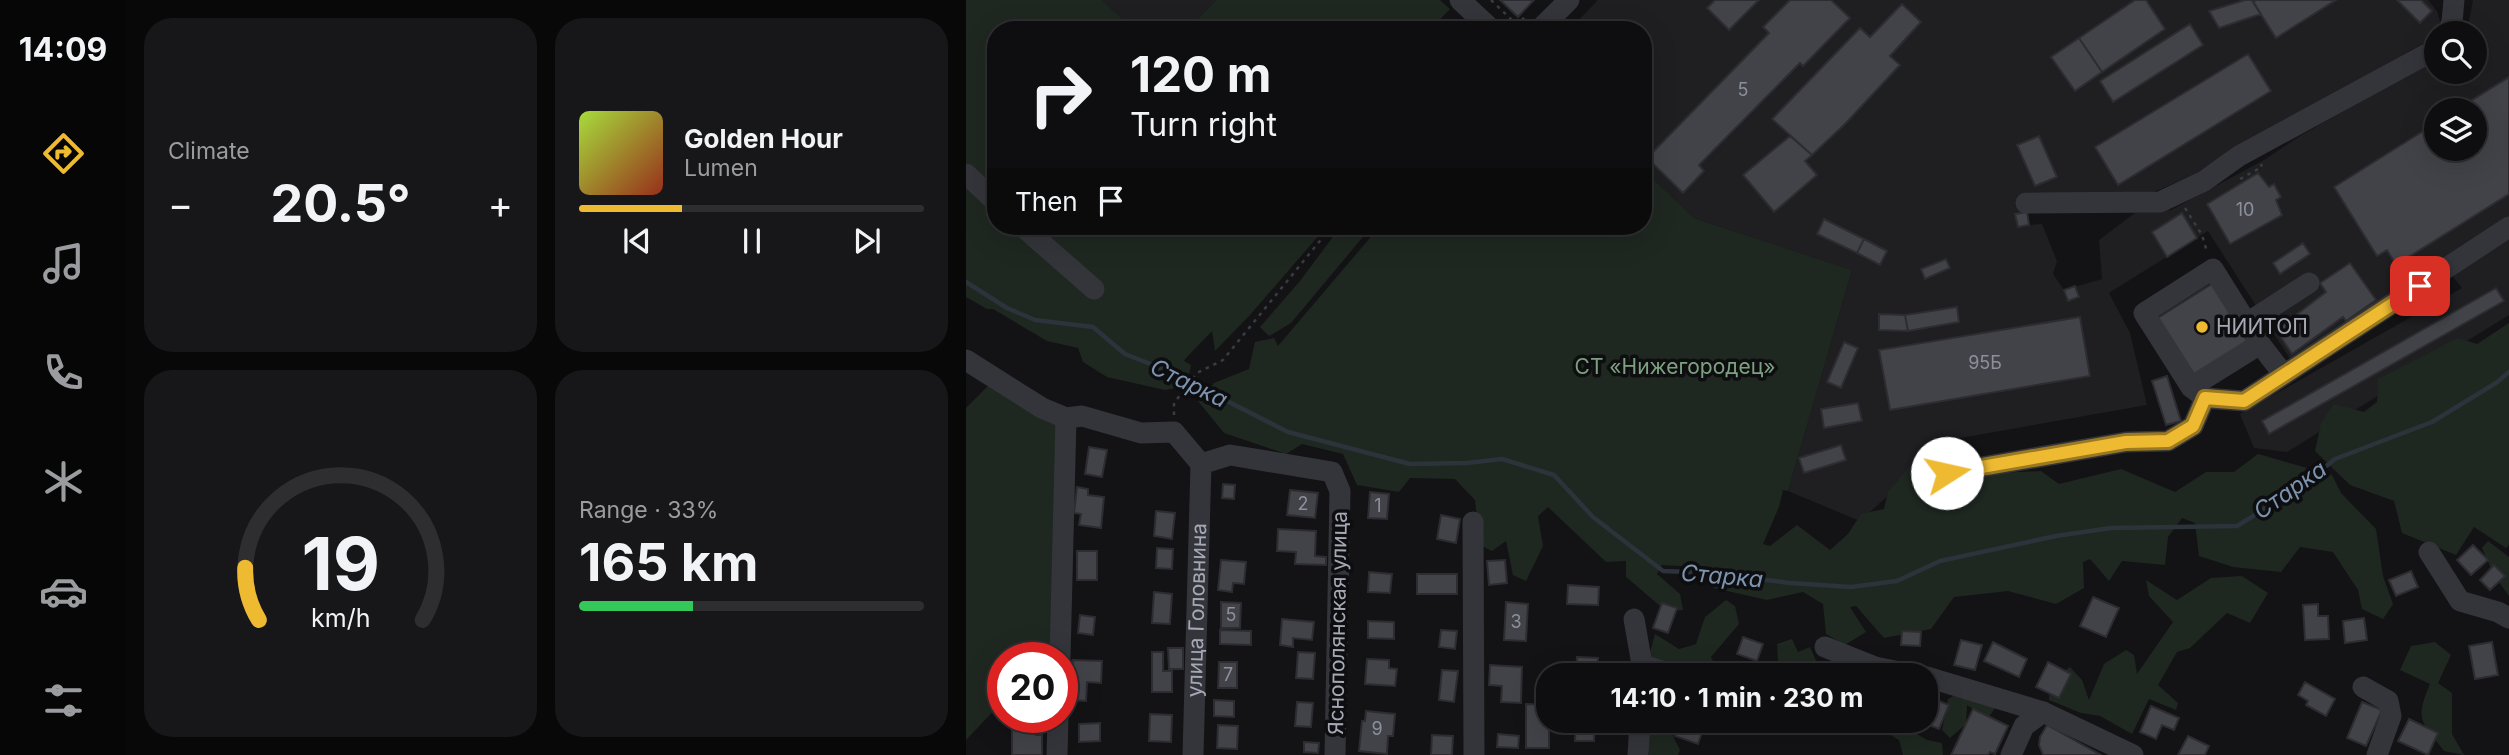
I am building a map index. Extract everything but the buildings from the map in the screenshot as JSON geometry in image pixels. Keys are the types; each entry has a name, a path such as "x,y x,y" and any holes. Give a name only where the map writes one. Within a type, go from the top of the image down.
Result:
{"street":[{"path":"1460,0 1482,21"},
{"path":"1535,21 1569,0"},
{"path":"2452,21 2454,0"},
{"path":"2026,204 2160,202 2204,181 2239,156 2424,56"},
{"path":"966,174 987,194"},
{"path":"2198,393 2244,401 2509,227"},
{"path":"1032,235 1094,289"},
{"path":"1947,473 2126,442 2168,441 2193,426 2198,393 2144,313 2213,269 2260,344 2284,375"},
{"path":"2247,323 2309,283"},
{"path":"2198,393 2260,344"},
{"path":"966,360 1042,408 1066,418 1082,416 1141,433 1174,432 1201,464"},
{"path":"1060,642 1066,418"},
{"name":"Яснополянская улица","path":"1201,464 1230,455 1332,472 1340,491 1335,755"},
{"name":"улица Головнина","path":"1193,755 1201,464"},
{"path":"1473,522 1474,755"},
{"path":"2429,552 2460,600 2509,618"},
{"path":"1634,619 1642,663"},
{"path":"1825,647 1865,663"},
{"path":"1938,680 2043,712 2133,755"},
{"path":"2363,687 2388,701 2391,716 2377,755"},
{"path":"2011,755 2024,726 2043,712"},
{"path":"1057,755 1058,733"},
{"path":"1638,755 1639,733"}],"path":[{"path":"1492,0 1513,21"},
{"path":"2190,216 2202,235"},
{"path":"1174,432 1174,402 1197,373 1223,360 1325,235"}],"shaded area":[{"path":"1102,0 1216,0 1196,21 1124,21"},
{"path":"1598,0 2428,0 2437,11 2440,21 2424,21 2424,43 2192,175 2143,197 2026,192 2029,225 2042,224 2057,261 2053,274 2064,290 2102,279 2099,240 2135,213 2171,210 2264,160 2300,136 2424,65 2424,84 2487,84 2487,21 2469,21 2473,0 2509,0 2509,315 2287,452 2254,448 2240,414 2462,288 2442,263 2292,362 2208,231 2109,293 2130,333 2147,405 1949,440 1860,521 1788,491 1852,270 1694,218 1652,178 1652,21 1578,21"}],"green space":[{"path":"966,0 1102,0 1124,21 987,21 987,235 1319,235 1215,351 1212,331 1186,358 1184,361 1191,365 1187,386 1165,390 1107,377 1083,362 1078,348 1047,341 993,309 987,309 966,297"},
{"path":"1216,0 1440,0 1450,9 1439,21 1196,21"},
{"name":"СТ «Нижегородец»","path":"1652,178 1694,218 1852,270 1788,491 1783,490 1779,507 1763,544 1770,546 1797,525 1830,550 1848,534 1861,514 1884,509 1888,492 1914,461 1930,467 1922,498 1936,504 1963,475 2041,471 2059,484 2121,469 2175,492 2206,472 2234,472 2258,454 2332,475 2341,493 2376,529 2383,576 2393,604 2383,619 2362,609 2358,590 2333,552 2300,547 2281,572 2233,567 2199,556 2195,523 2182,518 2168,537 2165,565 2122,561 2109,581 2090,559 2083,562 2084,588 2056,604 2008,591 1954,597 1931,629 1884,638 1856,606 1850,607 1866,632 1845,645 1826,634 1823,604 1803,592 1767,600 1714,588 1697,567 1662,565 1657,574 1680,594 1683,610 1666,611 1626,577 1626,561 1606,562 1548,507 1538,516 1543,546 1526,581 1513,575 1506,541 1492,551 1480,545 1475,500 1455,479 1410,478 1399,492 1357,485 1343,454 1302,444 1286,454 1224,433 1198,401 1214,383 1249,369 1255,342 1274,338 1278,346 1372,235 1652,235"},
{"path":"1334,235 1364,235 1291,323 1269,336 1260,327 1300,281"},
{"path":"2509,323 2509,545 2506,548 2474,527 2456,555 2402,533 2394,501 2350,485 2315,451 2321,423 2334,404 2364,412 2377,402 2378,379 2458,338 2477,344"},
{"path":"991,383 1057,420 1052,642 987,642 987,718 966,740 966,408"},
{"path":"2488,541 2509,557 2509,596 2494,575 2482,548"},
{"path":"2242,576 2268,593 2250,623 2227,613 2190,648 2177,652 2158,685 2178,703 2176,710 2149,699 2132,734 2100,716 2081,713 2049,700 2050,681 2070,667 2082,680 2089,700 2104,664 2126,650 2134,655 2137,674 2173,622 2149,596 2146,580 2177,600 2211,578"},
{"path":"1726,600 1735,606 1739,624 1711,657 1714,663 1647,663 1655,634 1679,649 1696,644 1705,617"},
{"path":"1792,639 1798,652 1810,647 1817,663 1774,663 1778,662 1777,644"},
{"path":"2435,642 2451,655 2438,683 2452,693 2452,734 2464,755 2444,751 2423,720 2422,706 2430,684 2400,670 2411,646"},
{"path":"1960,692 1998,704 1988,718 1967,705 1966,724 1950,738 1942,730 1948,699"},
{"path":"1646,733 1672,733 1680,750 1678,755 1649,755"},
{"path":"1887,733 1915,733 1927,740 1942,743 1943,755 1903,755 1899,740"}],"waterway":[{"name":"Старка","path":"966,282 1007,308 1035,320 1093,327 1125,354 1166,370 1288,432 1410,464 1502,459 1554,475 1593,517 1663,571 1712,573 1790,583 1851,587 1897,581 1940,561 2056,536 2111,528 2237,526 2303,485 2335,459 2432,422 2496,383 2509,372"}],"place":[{"name":"НИИТОП","path":"2202,327"}],"route":[{"path":"1947,473 2126,442 2168,441 2193,426 2205,398 2244,401 2420,286"}]}
